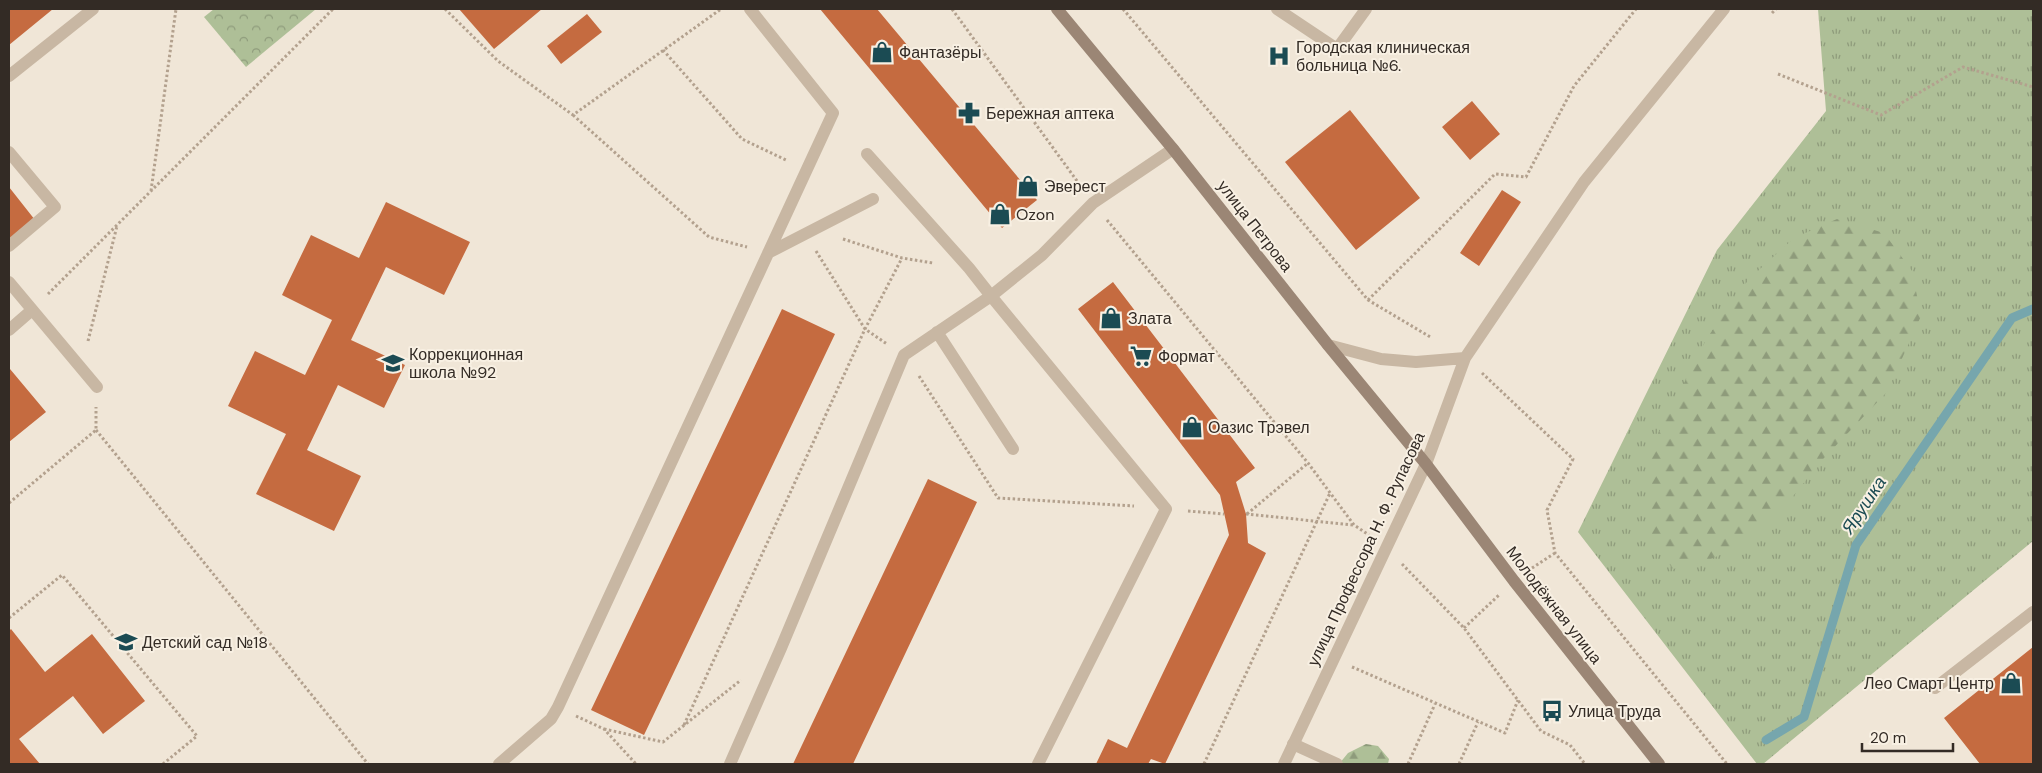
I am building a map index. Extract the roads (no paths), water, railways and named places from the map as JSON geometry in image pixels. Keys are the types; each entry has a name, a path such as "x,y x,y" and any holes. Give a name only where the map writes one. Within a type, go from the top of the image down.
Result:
{"main road":[{"name":"улица Петрова","path":"1057,9 1173,149 1328,345 1426,464"},
{"name":"Молодёжная улица","path":"1426,464 1514,581 1659,764"}],"street":[{"path":"9,76 93,9"},
{"path":"499,764 551,719 558,707 833,114 750,9"},
{"path":"1277,9 1337,49 1366,9"},
{"name":"улица Профессора Н. Ф. Рупасова","path":"1284,764 1426,464 1465,358 1584,182 1724,9"},
{"path":"730,764 904,355 991,296 1042,255 1093,203 1173,149"},
{"path":"9,152 55,207 9,246"},
{"path":"867,154 969,268 1166,508 1038,764"},
{"path":"768,253 873,199"},
{"path":"9,282 96,387"},
{"path":"9,330 32,310"},
{"path":"937,332 1013,449"},
{"path":"1328,345 1381,359 1416,362 1465,358"},
{"path":"1935,688 2033,612"},
{"path":"1293,744 1337,764"}],"waterway":[{"name":"Ярушка","path":"1766,740 1804,717 1856,545 2012,318 2033,309"}],"place":[{"name":"Фантазёры","path":"882,52"},
{"name":"Городская клиническая больница №6.","path":"1279,56"},
{"name":"Бережная аптека","path":"969,113"},
{"name":"Эверест","path":"1028,186"},
{"name":"Ozon","path":"1000,214"},
{"name":"Злата","path":"1111,318"},
{"name":"Формат","path":"1141,356"},
{"name":"Коррекционная школа №92","path":"393,363"},
{"name":"Оазис Трэвел","path":"1192,427"},
{"name":"Детский сад №18","path":"126,642"},
{"name":"Лео Смарт Центр","path":"2011,683"},
{"name":"Улица Труда","path":"1552,711"}]}
